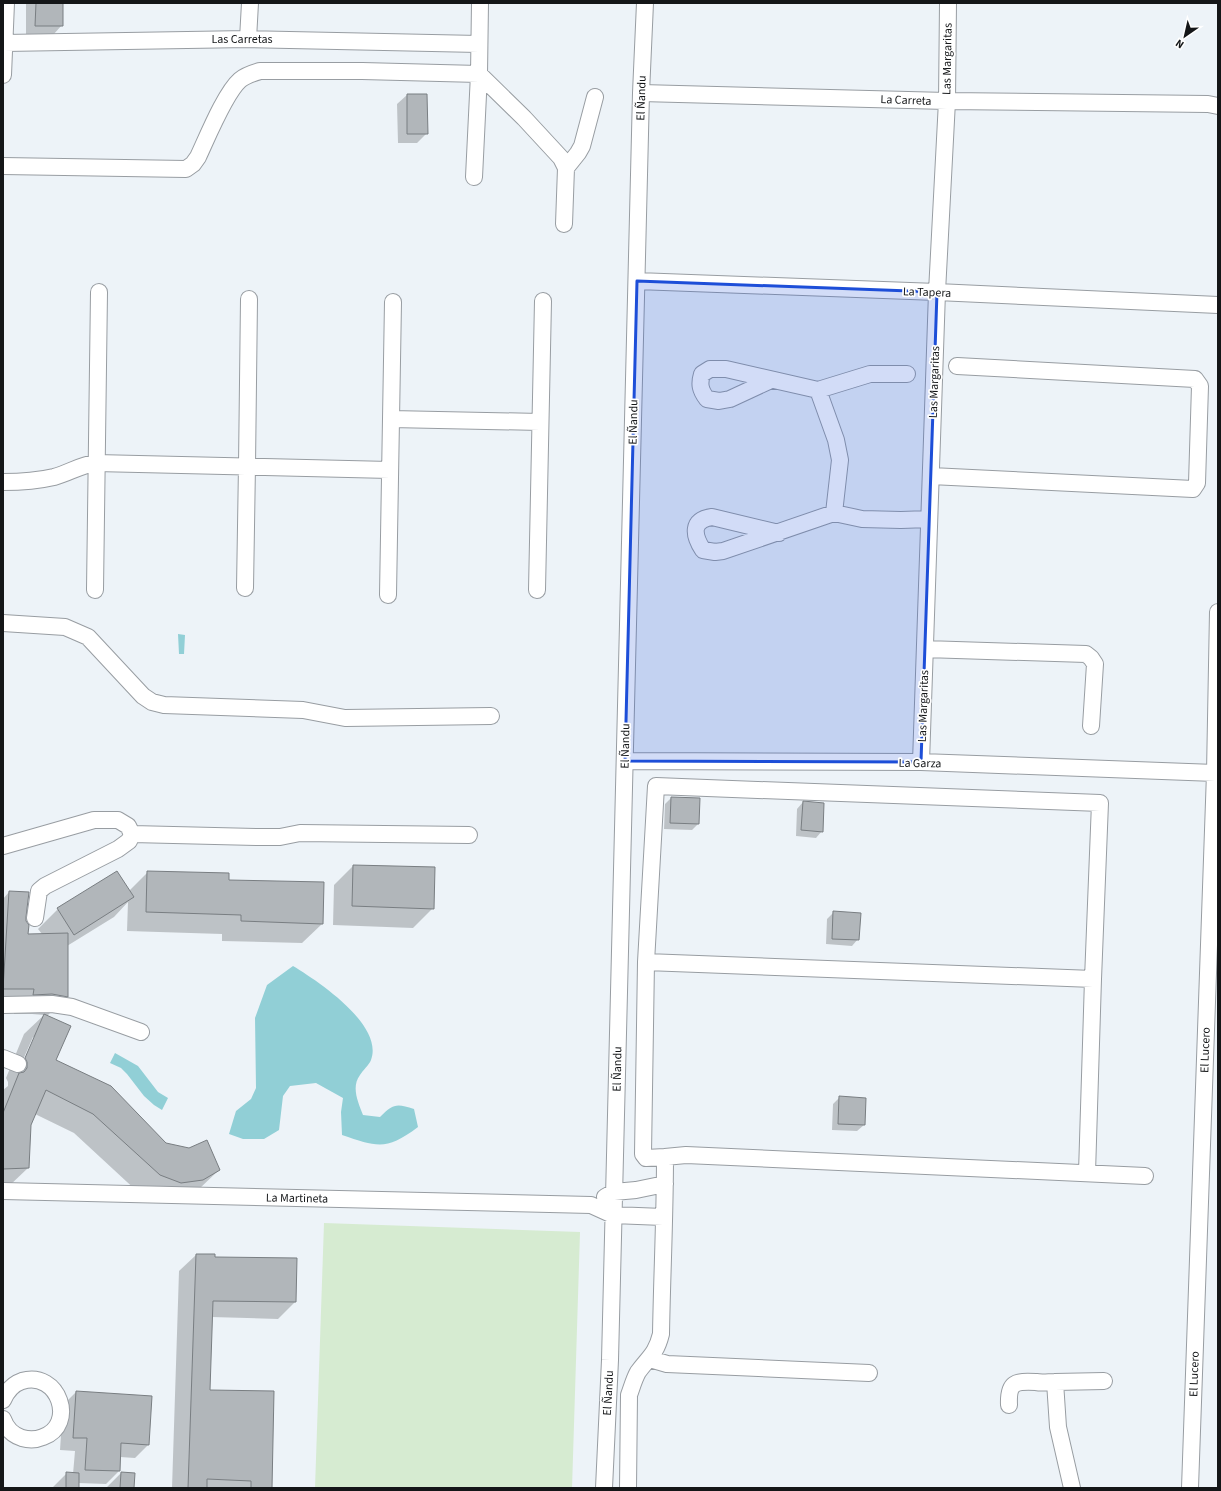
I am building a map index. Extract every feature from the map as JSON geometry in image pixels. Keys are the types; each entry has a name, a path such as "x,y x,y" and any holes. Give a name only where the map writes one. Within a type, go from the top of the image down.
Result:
{"street":[{"path":"3,75 6,3"},
{"path":"248,39 250,3"},
{"path":"474,177 480,3"},
{"name":"El Ñandu","path":"604,1488 610,1360 636,281 645,3"},
{"name":"Las Margaritas","path":"921,762 937,292 946,101 948,3"},
{"name":"Las Carretas","path":"4,43 248,39 479,59"},
{"path":"3,166 186,169 198,158 226,98 232,89 252,73 260,71 362,71 479,59"},
{"path":"479,59 524,118 561,158 566,168 564,224"},
{"name":"La Carreta","path":"641,93 946,101 1208,104 1218,106"},
{"path":"566,168 578,154 582,146 595,97"},
{"name":"La Tapera","path":"636,281 937,292 1218,306"},
{"path":"95,590 99,292"},
{"path":"244,588 248,465 249,299"},
{"path":"538,590 542,301"},
{"path":"388,595 393,302"},
{"path":"931,476 1193,488 1197,483 1200,386 1195,378 957,366"},
{"path":"771,380 818,390 870,374 907,374"},
{"path":"818,390 836,440 840,460 834,513"},
{"path":"391,419 540,422"},
{"path":"3,482 38,480 56,476 82,465 96,463 248,465 390,470"},
{"path":"779,532 834,513 862,520 929,519"},
{"name":"El Lucero","path":"1190,1488 1211,1081 1218,612"},
{"path":"3,623 65,627 77,631 88,637 143,696 152,702 164,705 303,710 345,718 492,716"},
{"path":"925,649 1086,654 1095,664 1091,726"},
{"name":"La Garza","path":"625,761 921,762 1215,773"},
{"path":"1087,1174 1100,803 656,786 646,962 644,1154 646,1158 694,1155 1087,1174 1145,1176"},
{"path":"3,846 94,820 118,820 128,826 132,834 129,841 118,849 45,886 39,891 35,918"},
{"path":"132,834 259,837 280,837 300,833 469,835"},
{"path":"646,962 1093,978"},
{"path":"3,1005 52,1004 72,1007 142,1032"},
{"path":"3,1058 18,1064"},
{"path":"628,1488 629,1395 638,1372 650,1359 658,1346 661,1334 663,1217 666,1196 666,1157"},
{"path":"591,1205 614,1192 636,1190 665,1184"},
{"name":"La Martineta","path":"3,1191 591,1205"},
{"path":"591,1205 613,1215 663,1217"},
{"path":"650,1359 667,1364 869,1372"},
{"path":"3,1400 6,1393 12,1386 21,1381 40,1381 56,1392 60,1401 61,1411 59,1421 54,1430 46,1436 37,1439 27,1440 17,1436 9,1430 3,1419"},
{"path":"1009,1405 1008,1396 1012,1386 1020,1381 1104,1381"},
{"path":"1055,1382 1058,1427 1072,1488"}],"highlighted area":[{"path":"637,281 937,292 921,762 625,761"}],"green space":[{"path":"324,1223 580,1232 572,1488 315,1488"}],"water":[{"path":"178,634 185,635 184,654 179,654"},
{"path":"293,966 332,993 359,1019 368,1033 372,1047 371,1060 360,1075 356,1084 356,1095 363,1115 380,1117 388,1109 399,1105 414,1109 418,1127 407,1135 389,1143 373,1144 342,1135 341,1112 343,1098 316,1083 290,1086 283,1096 279,1130 264,1139 243,1139 229,1134 236,1111 251,1099 256,1088 255,1018 267,985"},
{"path":"115,1053 138,1066 158,1092 168,1098 162,1110 144,1096 121,1068 110,1063"}],"building":[{"path":"36,3 63,3 63,26 35,26"},
{"path":"407,94 427,94 428,134 407,134"},
{"path":"671,797 700,798 699,824 670,823"},
{"path":"803,801 824,803 823,832 801,830"},
{"path":"353,865 435,867 434,909 352,906"},
{"path":"117,871 134,897 74,935 57,908"},
{"path":"147,871 229,873 229,880 324,882 323,924 241,921 241,915 146,912"},
{"path":"9,891 29,892 26,917 26,921 29,925 28,934 68,933 68,997 52,994 33,995 34,989 3,989"},
{"path":"833,911 861,913 859,940 832,939"},
{"path":"44,1014 71,1026 56,1060 111,1086 166,1143 189,1148 207,1140 220,1170 203,1180 181,1183 160,1175 93,1114 46,1090 31,1125 29,1168 3,1169 3,1113 19,1073 24,1072 27,1068 25,1058"},
{"path":"839,1096 866,1098 865,1125 838,1124"},
{"path":"196,1254 215,1254 215,1257 297,1258 296,1302 213,1301 210,1390 274,1391 272,1488 251,1488 251,1481 207,1479 207,1488 188,1488"},
{"path":"76,1391 152,1396 149,1445 121,1443 120,1471 85,1470 87,1438 73,1438"},
{"path":"66,1472 79,1473 79,1488 66,1488"},
{"path":"121,1472 135,1473 134,1488 120,1488"}]}
